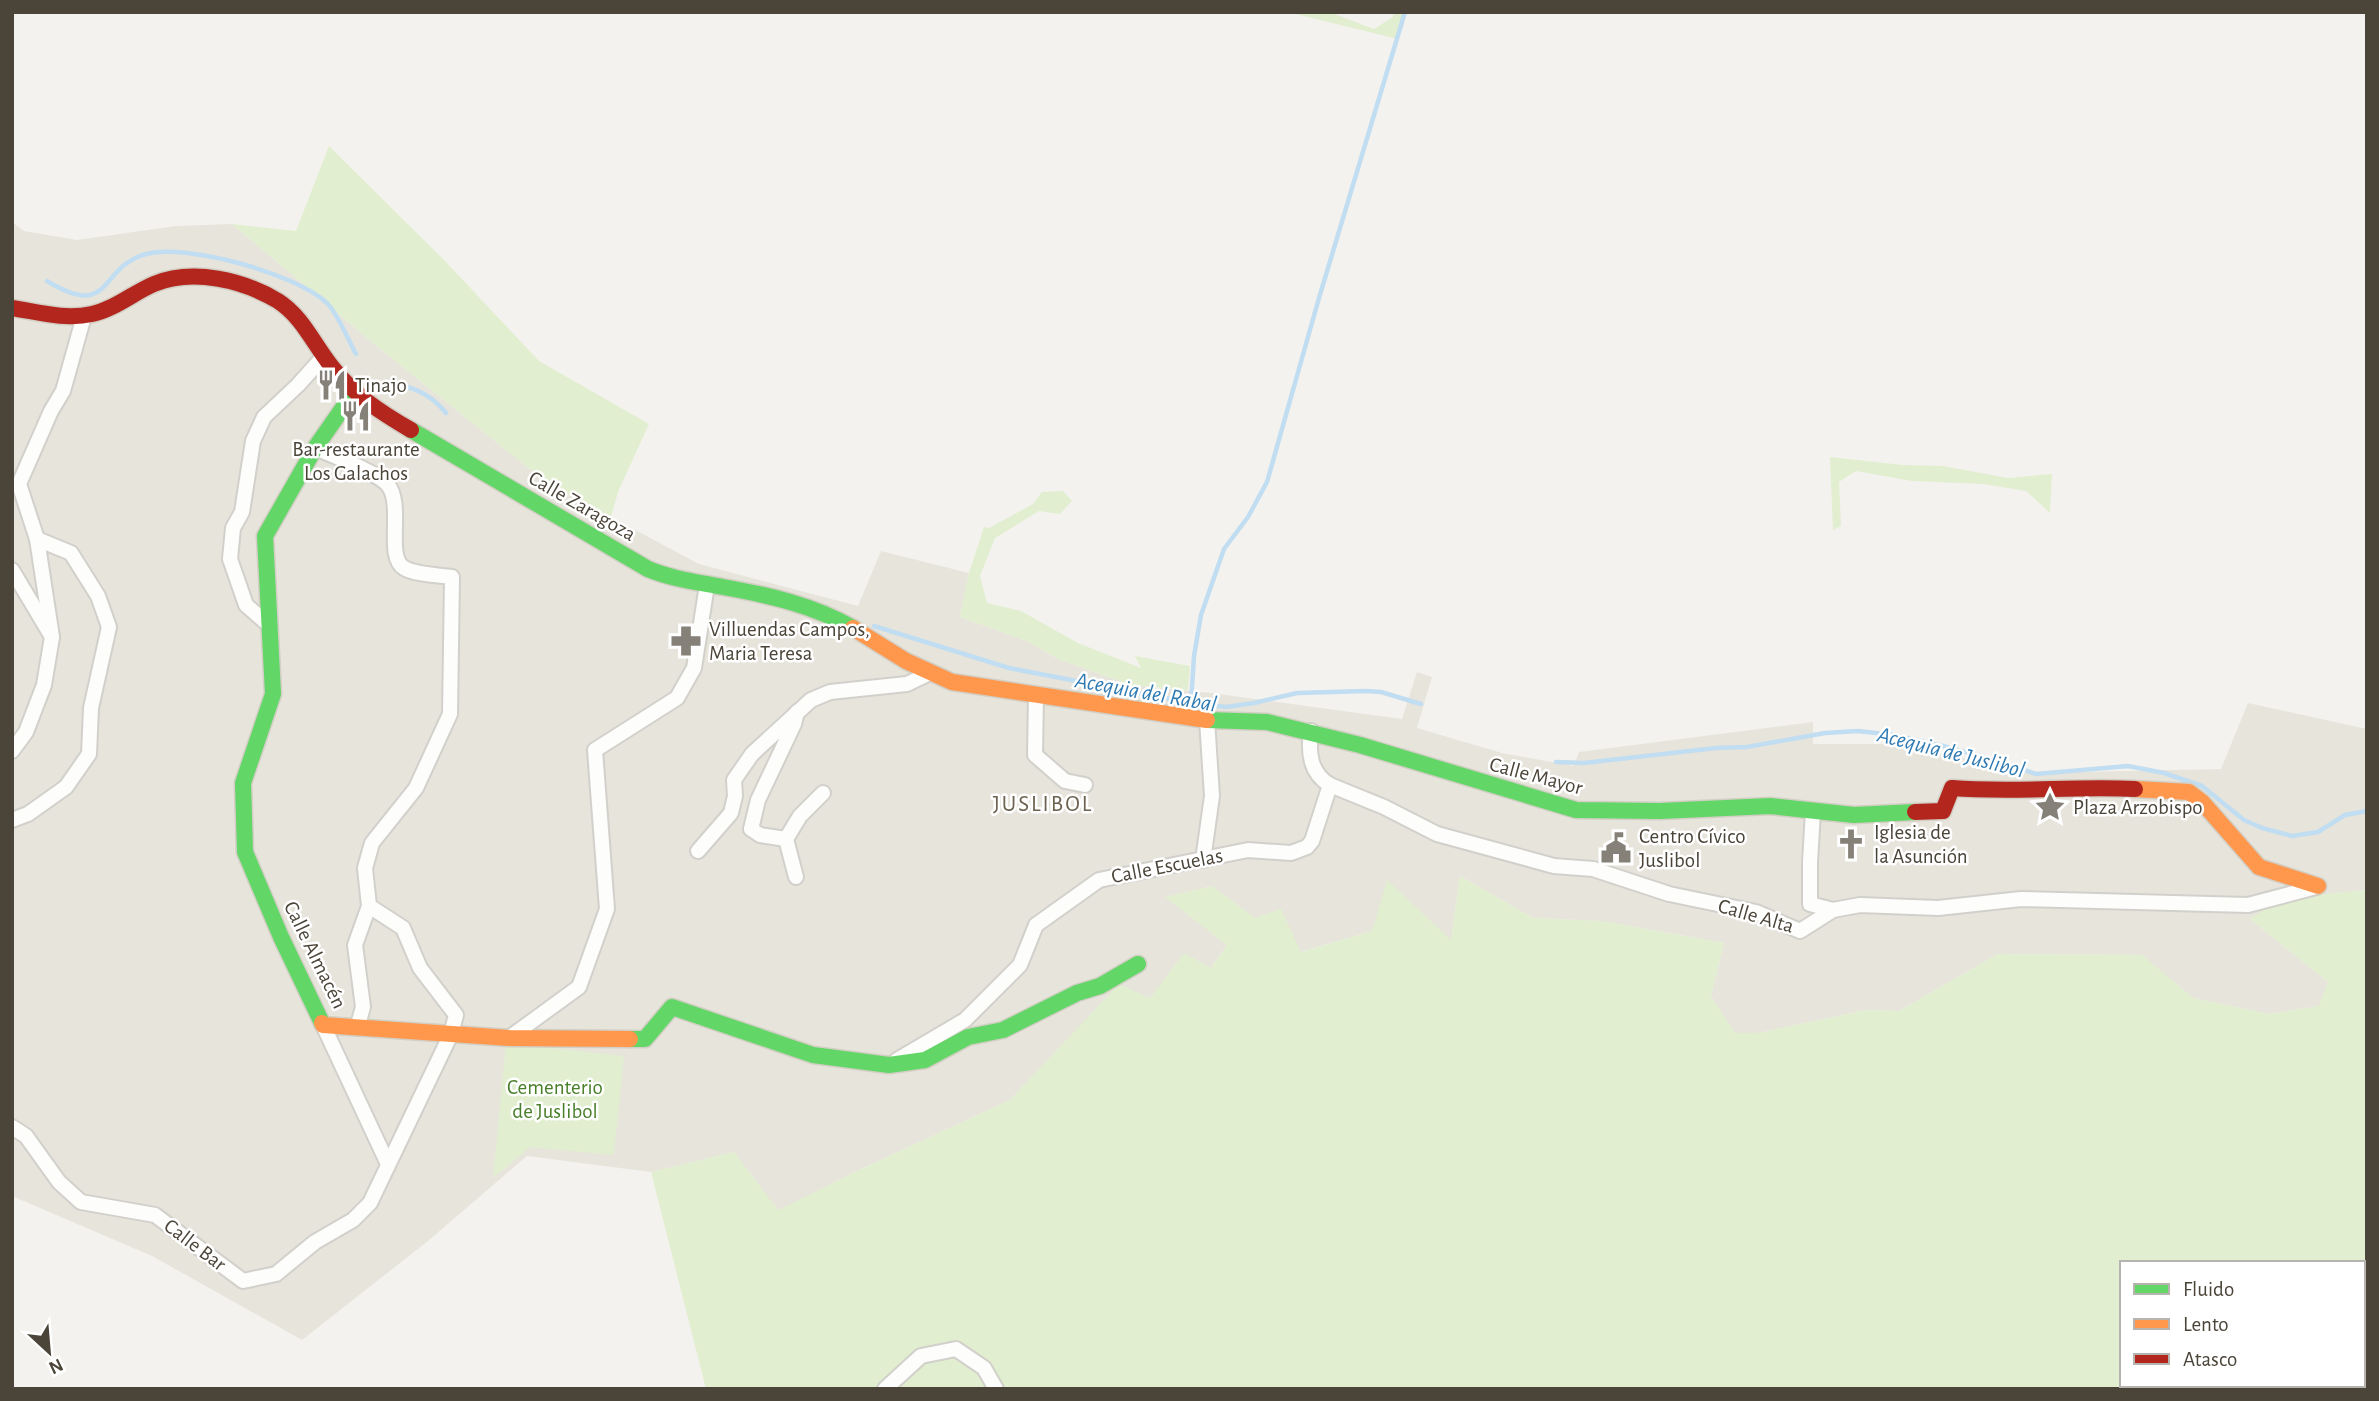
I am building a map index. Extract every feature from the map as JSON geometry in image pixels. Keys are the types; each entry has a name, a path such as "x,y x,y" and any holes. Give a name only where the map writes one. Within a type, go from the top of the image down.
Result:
{"street":[{"name":"Calle Zaragoza","path":"12,308 84,316 106,310 170,278 211,277 251,289 277,301 302,323 324,356 354,391 373,408 648,569 666,576 761,594 810,608 849,625 930,673 969,686 1185,717"},
{"path":"12,751 26,732 44,685 52,637 37,539 19,484 51,411 63,391 84,316"},
{"path":"270,626 246,605 230,559 233,528 242,512 253,441 264,418 324,356"},
{"name":"Calle Almacén","path":"354,391 316,448 265,536 273,694 243,783 245,852 281,937 323,1025 509,1038 645,1040 672,1007 813,1055 889,1065"},
{"path":"316,448 388,485 395,503 396,554 399,564 406,569 452,578 450,714 416,788 372,843 365,868 369,906 355,945 363,1007 357,1028"},
{"path":"12,820 28,814 66,787 89,754 91,708 108,627 99,596 71,553 37,539"},
{"path":"12,570 52,637"},
{"path":"509,1038 579,987 607,909 595,750 677,698 694,668 707,585"},
{"path":"698,851 731,813 735,796 734,780 740,771 769,736 797,711 822,694 907,684 930,673"},
{"path":"1036,695 1035,755 1065,781 1085,785"},
{"path":"786,839 760,835 751,829 758,800 794,724 797,711"},
{"name":"Calle Mayor","path":"1185,717 1267,722 1311,731 1576,810 1660,811 1770,806 1854,815 1943,811 1952,788 1991,791 2090,788 2189,792 2202,802 2259,867 2318,886"},
{"path":"1203,860 1212,796 1207,720"},
{"path":"1311,731 1311,760 1317,774 1330,785"},
{"name":"Calle Escuelas","path":"889,1065 965,1020 1020,965 1036,925 1099,880 1248,850 1291,853 1307,847 1312,841 1330,785"},
{"name":"Calle Alta","path":"1330,785 1384,807 1437,834 1554,866 1593,869 1669,894 1756,912 1800,931 1833,910 1860,905 1938,908 2021,899 2248,905 2318,886"},
{"path":"796,877 786,839 800,816 823,793"},
{"path":"1813,811 1810,904 1833,910"},
{"path":"369,906 403,928 420,968 456,1014 451,1034 387,1162"},
{"path":"889,1065 925,1060 968,1037 1003,1030 1077,993 1100,986 1138,964"},
{"path":"323,1025 387,1162"},
{"name":"Calle Bar","path":"12,1127 26,1136 59,1182 81,1202 155,1215 243,1281 276,1274 315,1242 354,1220 370,1203 387,1162"},
{"path":"885,1389 920,1356 956,1349 984,1368 996,1389"}],"shaded area":[{"path":"12,222 24,231 77,240 176,226 232,224 373,343 547,483 699,564 858,606 881,551 969,573 960,617 1027,641 1058,659 1131,685 1402,719 1417,672 1432,677 1417,728 1502,753 1574,766 1579,752 1813,722 1813,744 1901,744 2031,773 2221,769 2248,703 2367,729 2367,890 2308,896 2250,919 2328,982 2320,1006 2269,1014 2193,998 2141,955 1998,954 1899,1011 1866,1010 1758,1033 1735,1033 1711,996 1724,943 1602,921 1533,918 1460,876 1451,941 1372,931 1300,952 1212,886 1166,897 1227,945 1211,968 1150,998 1119,985 1010,1100 778,1211 734,1152 651,1172 527,1156 428,1241 302,1340 152,1256 12,1196"}],"green space":[{"path":"1287,12 1329,12 1374,29 1393,17 1394,12 1404,12 1398,39"},
{"path":"329,146 446,262 539,361 649,424 618,492 611,517 547,483 373,343 232,224 296,231"},
{"path":"1830,457 1903,465 1943,466 2008,478 2052,474 2050,513 2026,491 1984,484 1912,481 1856,471 1839,482 1841,526 1833,530"},
{"path":"1063,491 1072,501 1060,514 1039,511 995,538 980,576 987,603 1021,611 1078,643 1141,668 1135,656 1190,666 1188,690 1131,685 1058,659 1027,641 960,617 969,573 984,527 989,528 1033,504 1042,492"},
{"path":"1460,876 1533,918 1602,921 1724,943 1711,996 1735,1033 1758,1033 1866,1010 1899,1011 1998,954 2142,955 2193,998 2269,1014 2319,1006 2328,982 2250,919 2276,904 2291,900 2367,890 2367,1389 706,1389 651,1172 734,1152 778,1210 1010,1100 1119,984 1150,998 1184,953 1211,968 1227,945 1165,897 1212,886 1255,918 1281,909 1301,952 1372,931 1387,880 1451,940"},
{"name":"Cementerio de Juslibol","path":"506,1043 624,1056 614,1155 530,1147 493,1178"}],"waterway":[{"path":"1191,703 1194,656 1201,615 1224,549 1248,517 1267,482 1405,12"},
{"path":"47,281 68,292 84,295 95,293 120,269 146,254 187,253 213,257 267,272 312,292 331,308 356,354"},
{"path":"397,384 424,394 446,413"},
{"name":"Acequia del Rabal","path":"874,626 1009,668 1191,703 1226,707 1297,693 1365,691 1381,692 1421,704"},
{"name":"Acequia de Juslibol","path":"1556,762 1584,763 1747,747 1825,733 1858,731 1894,735 1943,746 2036,774 2128,766 2164,773 2202,786 2244,820 2292,836 2318,832 2345,815 2367,811"}],"traffic: fast":[{"path":"322,1023 245,852 243,783 273,694 265,536 315,448 354,392"},
{"path":"411,430 648,569 675,578 790,602 853,628"},
{"path":"1207,720 1267,722 1360,745 1576,810 1660,811 1770,806 1854,815 1915,812"},
{"path":"630,1039 645,1039 672,1007 813,1055 889,1065 925,1060 968,1037 1003,1030 1077,993 1100,986 1138,964"}],"traffic: slow":[{"path":"853,628 906,661 952,682 1207,720"},
{"path":"2135,789 2189,792 2202,802 2259,867 2318,886"},
{"path":"322,1023 509,1038 630,1039"}],"traffic: jam":[{"path":"12,308 52,315 82,316 108,308 169,279 201,277 234,282 264,294 287,308 349,386 378,410 411,430"},
{"path":"1915,812 1943,811 1952,788 2135,789"}],"place":[{"name":"Tinajo","path":"332,385"},
{"name":"Bar-restaurante Los Galachos","path":"356,416"},
{"name":"Villuendas Campos, Maria Teresa","path":"686,641"},
{"name":"Plaza Arzobispo","path":"2050,807"},
{"name":"Iglesia de la Asunción","path":"1851,844"},
{"name":"Centro Cívico Juslibol","path":"1616,848"}],"district":[{"name":"JUSLIBOL","path":"1043,804"}]}
